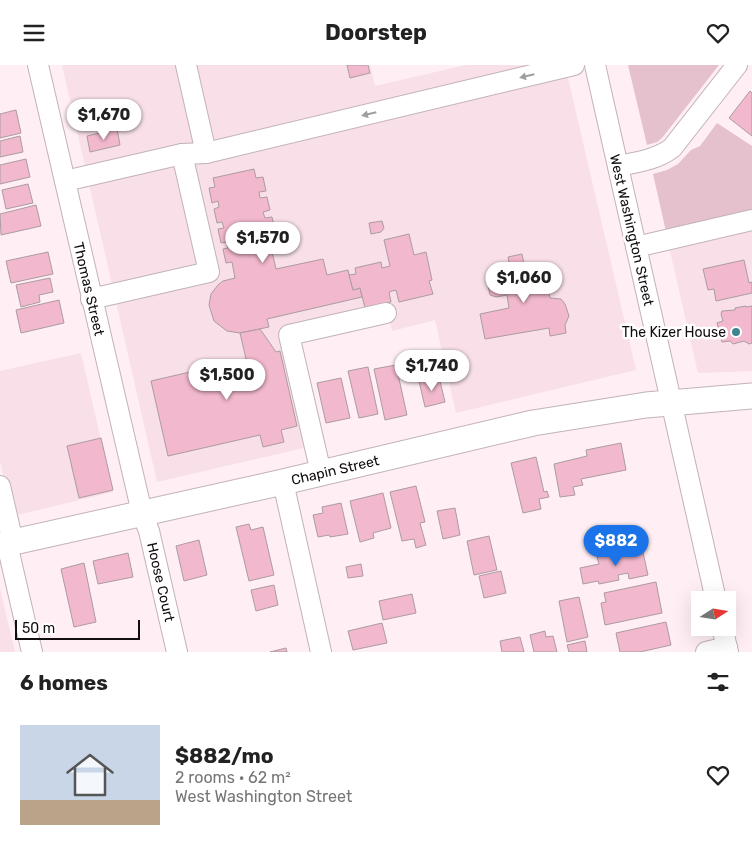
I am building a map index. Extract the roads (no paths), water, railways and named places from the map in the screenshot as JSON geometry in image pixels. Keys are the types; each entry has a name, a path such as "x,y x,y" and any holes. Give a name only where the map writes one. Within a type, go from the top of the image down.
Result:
{"main road":[{"name":"Chapin Street","path":"7,544 533,423 631,406 672,401 752,396"}],"street":[{"name":"Thomas Street","path":"38,65 142,513"},
{"path":"186,65 206,153"},
{"path":"65,181 182,154 206,153 574,65"},
{"name":"West Washington Street","path":"595,65 714,591"},
{"path":"618,166 654,158 663,155 672,148 737,65"},
{"path":"91,299 209,272 182,154"},
{"path":"636,247 752,220"},
{"path":"321,473 289,335 386,313"},
{"path":"283,482 321,652"},
{"path":"0,485 7,544 32,652"},
{"name":"Hoose Court","path":"142,513 149,531 177,652"},
{"path":"706,652 727,650 724,636"}],"place":[{"name":"The Kizer House","path":"736,332"}]}
